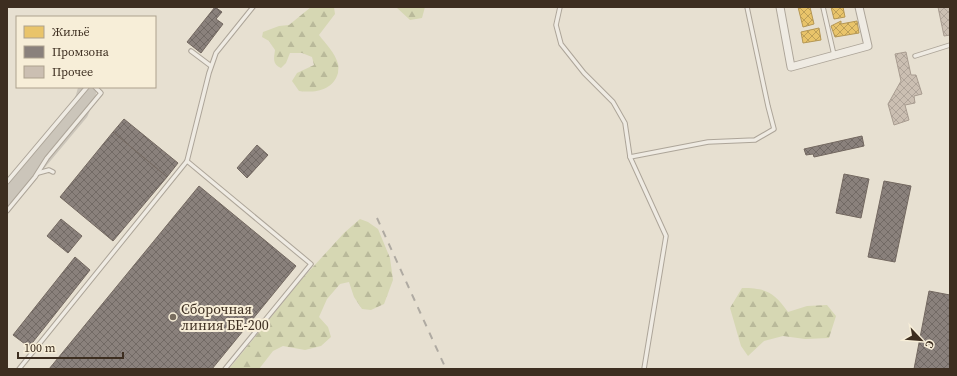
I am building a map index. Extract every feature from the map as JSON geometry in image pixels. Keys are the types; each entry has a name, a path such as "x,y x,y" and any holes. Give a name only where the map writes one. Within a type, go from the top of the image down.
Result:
{"street":[{"path":"780,7 791,67 868,46 860,7"}],"lane":[{"path":"19,369 187,161 211,66 216,53 253,7"},
{"path":"560,7 556,25 561,44 584,73 613,102 625,123 630,157 666,236 644,369"},
{"path":"630,157 708,142 755,140 774,129 747,7"},
{"path":"823,7 834,55"},
{"path":"915,56 950,45"},
{"path":"191,51 211,66"},
{"path":"7,182 86,88"},
{"path":"7,211 38,173 47,158 101,92 96,88"},
{"path":"187,161 311,264 226,369"},
{"path":"38,173 48,170 53,172"}],"green space":[{"path":"311,7 334,7 335,14 319,35 337,60 338,73 332,84 322,90 311,92 299,91 292,81 297,73 314,65 312,57 302,53 290,53 286,63 281,68 275,63 275,50 269,41 262,37 263,32 279,26 289,25"},
{"path":"396,7 425,7 422,18 410,20"},
{"path":"360,219 368,222 378,229 390,258 393,280 384,304 371,310 362,309 354,297 349,282 340,284 327,299 319,317 328,327 331,337 321,346 305,350 283,346 273,351 259,369 229,369 302,279 344,233"},
{"path":"742,288 757,289 769,292 788,312 807,306 827,305 836,316 829,338 805,339 783,336 764,341 748,356 741,346 730,308"}],"building: Жильё":[{"path":"798,7 810,7 814,24 803,27"},
{"path":"831,7 843,7 845,17 834,19"},
{"path":"841,21 841,24 857,21 859,33 835,37 831,26"},
{"path":"819,28 821,40 803,43 801,32"}],"building: Промзона":[{"path":"215,7 222,12 216,19 223,24 201,53 187,42"},
{"path":"124,119 178,163 167,177 113,132"},
{"path":"113,132 167,177 113,241 60,197"},
{"path":"862,136 864,146 814,157 813,154 806,155 804,149"},
{"path":"257,145 268,155 247,178 237,168"},
{"path":"844,174 869,179 861,218 836,213"},
{"path":"884,181 911,186 895,262 868,257"},
{"name":"Сборочная линия БЕ-200","path":"199,186 296,266 212,369 49,369"},
{"path":"61,219 82,236 68,253 47,236"},
{"path":"75,257 90,270 29,347 13,335"},
{"path":"929,291 950,295 950,369 914,369"}],"building: Прочее":[{"path":"938,7 950,7 950,35 944,36"},
{"path":"906,52 911,75 916,75 922,94 914,96 915,103 905,105 909,120 894,125 888,104 901,81 895,54"}],"taxiway":[{"path":"7,198 79,112 88,88"}],"railway":[{"path":"377,218 446,369"}],"place":[{"name":"Сборочная линия БЕ-200","path":"173,317"}]}
